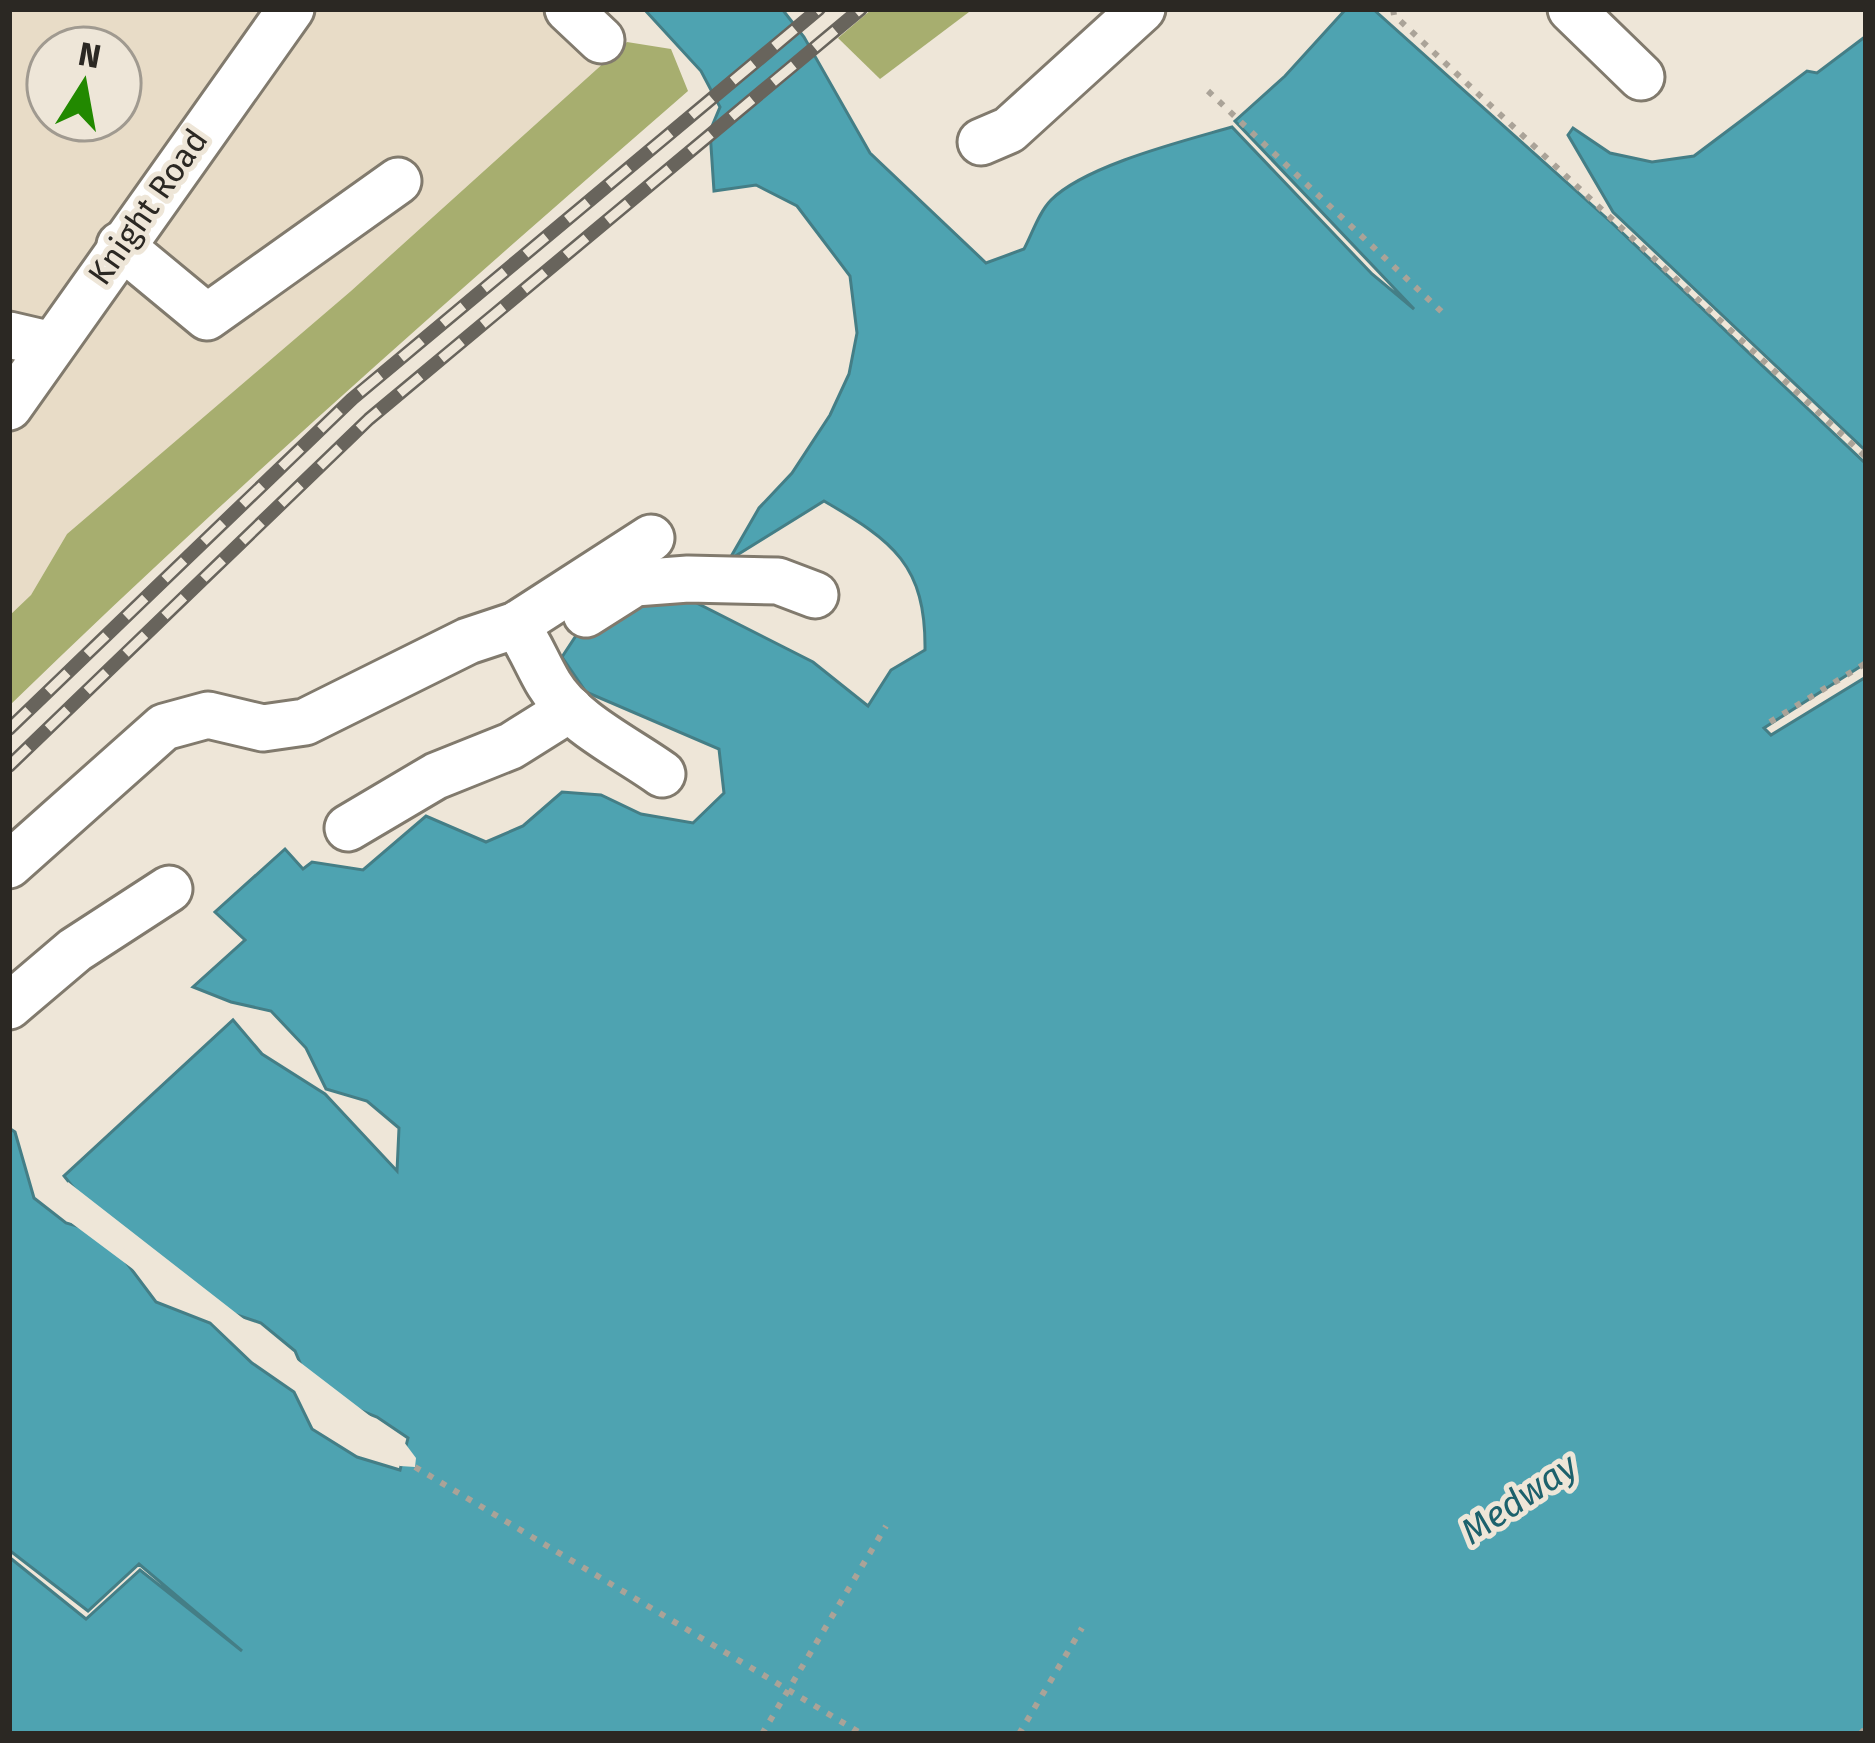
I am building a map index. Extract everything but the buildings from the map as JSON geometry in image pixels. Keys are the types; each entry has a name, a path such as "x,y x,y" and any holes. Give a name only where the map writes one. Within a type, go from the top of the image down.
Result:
{"street":[{"name":"Knight Road","path":"9,407 30,340 120,245 290,9"},
{"path":"568,9 601,40"},
{"path":"982,142 1009,130 1142,9"},
{"path":"1571,9 1641,76"},
{"path":"120,245 207,317 398,181"},
{"path":"525,636 651,538"},
{"path":"9,865 164,727 208,715 262,728 304,722 468,641 525,636 635,583 778,581 815,595"},
{"path":"525,636 549,684 570,709 662,774"},
{"path":"348,828 436,776 511,746 570,709"},
{"path":"9,1006 75,950 169,889"}],"path":[{"path":"1393,9 1394,16 1866,457"},
{"path":"1208,91 1443,313"},
{"path":"1856,448 1866,441"},
{"path":"1770,722 1866,663"},
{"path":"415,1467 862,1734"},
{"path":"762,1734 886,1526"},
{"path":"1019,1734 1082,1628"}],"shaded area":[{"path":"9,9 596,9 627,42 351,291 67,534 31,595 9,616"}],"green space":[{"path":"872,9 973,9 880,79 838,38"},
{"path":"627,42 671,49 688,91 259,471 9,706 9,616 31,595 67,534 351,291"}],"water":[{"name":"Medway","path":"644,9 782,9 804,37 870,153 986,263 1024,249 1047,205 1067,187 1137,156 1232,127 1372,274 1414,309 1235,121 1285,76 1346,9 1373,9 1612,223 1866,464 1866,663 1764,728 1771,735 1866,677 1866,1734 9,1734 9,1557 86,1619 140,1570 242,1651 139,1564 88,1611 9,1550 9,1128 15,1132 34,1198 66,1223 105,1234 156,1302 210,1323 252,1363 294,1392 312,1429 357,1457 400,1470 408,1438 377,1417 312,1391 295,1351 261,1323 207,1305 173,1269 109,1232 64,1176 233,1020 262,1054 325,1094 397,1171 399,1128 367,1101 326,1089 306,1048 271,1011 193,987 245,940 215,912 285,849 303,869 312,862 363,870 426,816 486,842 523,826 562,792 601,795 641,814 693,823 724,793 719,749 586,692 562,657 585,622 665,587 813,662 868,706 891,670 925,650 919,596 901,559 869,529 824,501 729,560 759,508 792,473 830,415 849,374 857,333 850,276 797,206 756,185 714,191 710,131 720,107 701,71"},
{"path":"1866,36 1866,451 1613,212 1568,135 1573,128 1610,153 1652,162 1694,156 1807,71 1817,73"}],"pier":[{"path":"68,1182 254,1327 204,1310 170,1274 123,1247 145,1278 46,1204 69,1218 95,1225 65,1186"},
{"path":"284,1350 404,1442 416,1458 415,1467 395,1462 401,1441 374,1423 307,1395"}],"railway":[{"path":"9,729 352,399 819,9"},
{"path":"9,766 369,419 861,9"}]}
